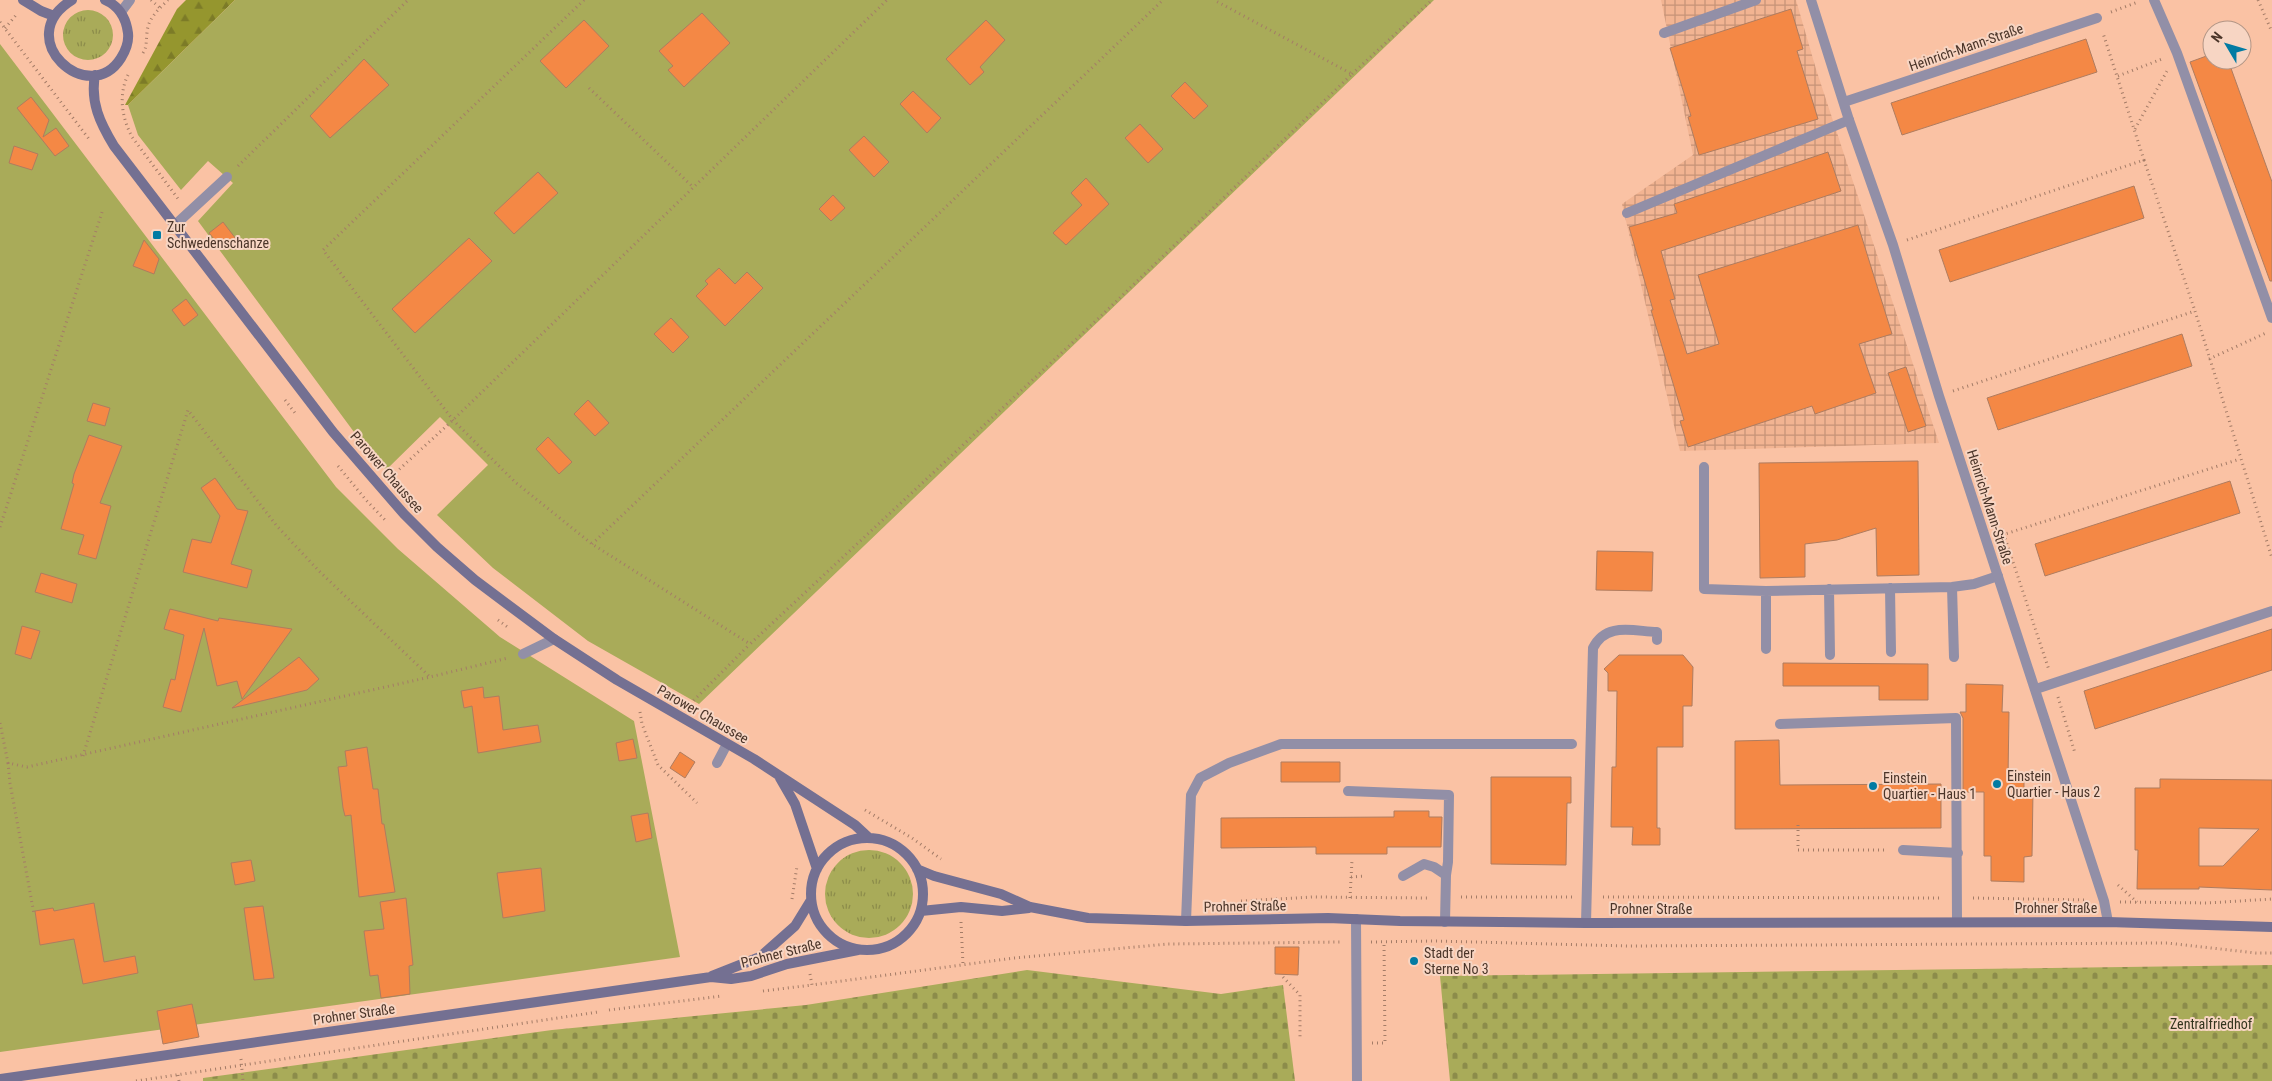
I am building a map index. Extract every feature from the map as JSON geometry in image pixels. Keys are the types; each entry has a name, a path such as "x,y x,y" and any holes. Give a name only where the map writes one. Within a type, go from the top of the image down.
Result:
{"main road":[{"path":"23,0 41,11 54,16"},
{"path":"72,0 54,16 50,28 53,53 60,63 76,73 95,75 108,71 118,62 125,50 129,37 127,24 121,12 105,0"},
{"name":"Parower Chaussee","path":"95,75 93,87 95,106 102,127 114,146 333,432 404,514 460,567 554,639 617,680 779,776 840,815 869,838"},
{"name":"Parower Chaussee","path":"779,776 795,804 816,870"},
{"name":"Parower Chaussee","path":"858,950 844,946 832,938 814,914 811,900 812,884 816,870 823,858 838,846 856,839 869,838 884,840 898,847 909,857 917,869 922,883 921,911"},
{"name":"Prohner Straße","path":"917,869 934,876 1000,894 1030,907 1088,918 1186,921 1356,919 1586,923 2108,922 2272,927"},
{"name":"Prohner Straße","path":"0,1079 711,976 760,957 795,926 811,900"},
{"name":"Prohner Straße","path":"921,911 960,907 1002,910 1030,907"},
{"path":"858,950 872,950 896,942 915,923 921,911"},
{"name":"Prohner Straße","path":"711,976 732,979 751,976 808,959 858,950"}],"street":[{"path":"121,12 130,0"},
{"path":"1664,33 1756,0"},
{"name":"Heinrich-Mann-Straße","path":"1811,0 1849,120 1893,245 1939,396 2104,901 2108,922"},
{"path":"2154,0 2176,53 2272,318"},
{"name":"Heinrich-Mann-Straße","path":"1844,102 2097,18"},
{"path":"1627,213 1849,120"},
{"path":"175,225 227,178"},
{"path":"1704,467 1704,589 1766,591 1952,587 1974,584 1998,576"},
{"path":"1952,587 1954,657"},
{"path":"1890,588 1891,652"},
{"path":"1829,589 1830,655"},
{"path":"1766,591 1766,649"},
{"path":"2036,689 2272,611"},
{"path":"1586,923 1593,648 1598,638 1604,633 1618,630 1657,632 1657,640"},
{"path":"523,654 554,639"},
{"path":"1780,724 1956,718 1957,921"},
{"path":"717,763 727,744"},
{"path":"1186,921 1191,795 1200,778 1229,763 1281,744 1572,744"},
{"path":"1348,792 1449,795 1445,922"},
{"path":"1903,850 1958,853"},
{"path":"1403,876 1424,864 1434,867 1446,876"},
{"path":"1356,919 1357,1081"}],"path":[{"path":"151,0 160,8 168,0"},
{"path":"227,178 408,0"},
{"path":"584,0 322,250 453,420 515,482 592,544 750,644"},
{"path":"366,500 453,420 887,0"},
{"path":"592,544 1163,0"},
{"path":"1214,0 1352,74"},
{"path":"681,717 692,701 750,644 1102,315 1352,74 1432,0"},
{"path":"2143,0 2097,18 2118,76 2195,311 2272,558"},
{"path":"2258,0 2272,32"},
{"path":"0,22 72,115"},
{"path":"2118,76 2176,53"},
{"path":"2135,130 2176,53"},
{"path":"589,88 694,188"},
{"path":"122,107 123,117 132,137 189,213"},
{"path":"1893,245 2144,160"},
{"path":"0,527 103,210"},
{"path":"1939,396 2195,311"},
{"path":"2209,358 2272,330"},
{"path":"83,756 188,410 276,525 319,571 430,677"},
{"path":"1986,541 2240,459"},
{"path":"8,763 27,767 83,756 523,654"},
{"path":"640,712 642,724 658,765 697,804"},
{"path":"0,723 34,914"},
{"path":"840,815 852,803 888,823 939,859 948,862"},
{"path":"1798,825 1798,850 1903,850"},
{"path":"1350,898 1352,860"},
{"path":"795,926 790,921 790,913 797,863"},
{"path":"1351,877 1365,876"},
{"path":"1236,902 1314,896 1400,899 1445,897 1958,898 2207,903 2272,899"},
{"path":"754,992 1014,958 1168,944 1434,941 1629,946 2167,943 2256,953 2272,953"},
{"path":"1356,1043 1385,1043 1384,942"},
{"path":"808,959 812,985"},
{"path":"1283,977 1300,995 1300,1040"},
{"path":"136,1081 607,1010 724,996"},
{"path":"178,1075 179,1081"}],"shaded area":[{"path":"1661,0 1796,0 1816,69 1939,443 1680,451 1622,204 1693,155"}],"green space":[{"path":"186,0 235,0 128,105 125,105 177,9"},
{"path":"235,0 1434,0 699,704 588,641 493,568 437,515 488,465 440,417 386,470 368,451 198,221 233,183 208,161 181,190 138,135 128,105"},
{"path":"93,10 106,17 112,25 112,45 106,53 98,59 83,60 70,53 64,45 63,30 70,17 78,11"},
{"path":"0,44 336,487 398,549 500,637 634,721 680,957 0,1052"},
{"path":"869,850 886,854 900,863 909,877 913,894 909,911 900,925 886,934 869,938 852,934 838,925 829,911 825,894 829,877 838,863 852,854"},
{"name":"Zentralfriedhof","path":"2272,965 2272,1081 1450,1081 1440,976"},
{"path":"1027,970 1221,994 1283,985 1295,1081 203,1081 203,1078 552,1030 806,1005"}],"building":[{"path":"1791,9 1803,49 1797,51 1818,119 1699,155 1688,117 1691,116 1670,48"},
{"path":"702,13 730,43 684,87 668,70 673,66 659,51"},
{"path":"584,20 609,46 566,88 540,61"},
{"path":"986,20 1005,40 980,67 984,72 970,85 946,59"},
{"path":"2086,39 2097,72 1902,135 1891,103"},
{"path":"2202,58 2202,70 2232,70 2272,182 2272,281 2270,281 2190,62"},
{"path":"364,59 389,85 330,138 310,116"},
{"path":"1185,82 1208,106 1194,119 1171,96"},
{"path":"913,91 941,118 927,133 900,104"},
{"path":"31,97 49,120 43,137 56,128 69,146 55,156 17,108"},
{"path":"1140,124 1163,149 1148,163 1125,138"},
{"path":"864,136 889,162 874,177 849,150"},
{"path":"14,146 38,154 32,170 9,163"},
{"path":"1828,152 1841,191 1661,251 1675,299 1670,300 1687,354 1719,344 1698,275 1858,225 1892,334 1859,344 1876,393 1815,414 1812,406 1688,447 1680,421 1684,420 1651,310 1653,310 1629,227 1677,213 1674,204"},
{"path":"538,172 558,193 514,234 494,213"},
{"path":"1086,178 1109,204 1066,245 1053,233 1082,205 1071,193"},
{"path":"2134,186 2144,218 1950,282 1939,250"},
{"path":"833,195 845,208 831,221 819,209"},
{"path":"223,222 236,239 223,250 209,233"},
{"path":"469,238 492,261 415,333 392,309"},
{"path":"144,240 159,259 154,274 133,266"},
{"path":"719,268 735,284 747,272 763,288 725,326 696,296 708,284 705,281"},
{"path":"186,299 198,315 184,326 172,310"},
{"path":"671,318 689,337 673,353 654,334"},
{"path":"2182,334 2192,366 1998,430 1987,398"},
{"path":"1906,367 1926,426 1908,432 1888,373"},
{"path":"588,400 609,423 595,436 574,414"},
{"path":"93,403 110,408 105,426 87,421"},
{"path":"89,435 122,446 100,503 111,506 96,559 78,554 84,535 61,529 74,484 72,483 74,474"},
{"path":"548,437 572,462 559,474 536,449"},
{"path":"1918,461 1919,575 1877,576 1876,528 1837,540 1805,544 1805,577 1760,578 1759,463"},
{"path":"215,478 237,509 248,511 231,564 252,570 247,588 183,572 192,539 211,543 220,516 201,488"},
{"path":"2230,481 2240,513 2045,576 2035,544"},
{"path":"1597,551 1653,552 1652,591 1596,590"},
{"path":"41,573 77,584 72,603 35,592"},
{"path":"170,609 218,621 219,618 292,629 242,699 237,681 217,686 204,628 181,712 163,707 171,679 175,680 184,635 164,629"},
{"path":"22,626 40,631 31,659 15,654"},
{"path":"2272,629 2272,670 2095,729 2084,691"},
{"path":"1619,655 1683,655 1693,667 1692,706 1683,706 1683,747 1657,747 1657,828 1660,828 1660,845 1632,845 1633,827 1611,827 1612,767 1616,767 1617,691 1608,691 1608,673 1604,669"},
{"path":"299,657 319,679 307,690 232,708"},
{"path":"1783,663 1928,664 1928,700 1879,700 1879,686 1783,686"},
{"name":"Einstein Quartier - Haus 2","path":"1966,684 2003,685 2002,712 2009,712 2008,778 2024,778 2024,791 2033,791 2032,856 2024,857 2024,882 1991,881 1991,856 1984,856 1984,792 1963,792 1963,718 1960,712 1966,712"},
{"path":"483,687 484,698 499,696 503,730 538,725 541,742 478,753 472,706 464,708 461,691"},
{"path":"633,739 637,758 619,761 616,743"},
{"name":"Einstein Quartier - Haus 1","path":"1779,740 1780,785 1941,784 1941,828 1735,829 1735,741"},
{"path":"367,747 373,789 378,789 382,824 384,824 395,892 359,897 351,815 345,816 338,767 347,766 345,751"},
{"path":"680,752 695,762 685,778 670,768"},
{"path":"1281,762 1340,762 1340,782 1281,782"},
{"path":"1491,777 1571,777 1571,803 1567,803 1566,865 1491,864"},
{"path":"2160,779 2272,780 2272,890 2199,887 2199,889 2137,889 2138,850 2135,850 2135,788 2160,788","holes":["2199,828 2259,829 2223,866 2199,866"]},
{"path":"1394,811 1429,811 1429,817 1442,817 1441,847 1387,847 1387,854 1316,854 1316,847 1221,848 1221,818 1394,817"},
{"path":"648,813 652,838 636,842 631,816"},
{"path":"251,860 255,881 235,885 231,863"},
{"path":"541,868 545,911 503,918 497,873"},
{"path":"406,898 413,965 409,966 410,994 381,998 378,975 370,976 364,931 384,929 380,902"},
{"path":"94,903 104,962 135,956 138,973 83,984 74,939 40,945 35,911 53,908 54,911"},
{"path":"263,906 274,978 254,980 244,908"},
{"path":"1275,947 1299,947 1298,975 1275,974"},
{"path":"192,1004 199,1037 163,1044 157,1011"}],"place":[{"name":"Zur Schwedenschanze","path":"157,235"},
{"name":"Einstein Quartier - Haus 2","path":"1997,784"},
{"name":"Einstein Quartier - Haus 1","path":"1873,786"},
{"name":"Stadt der Sterne No 3","path":"1414,961"}]}
